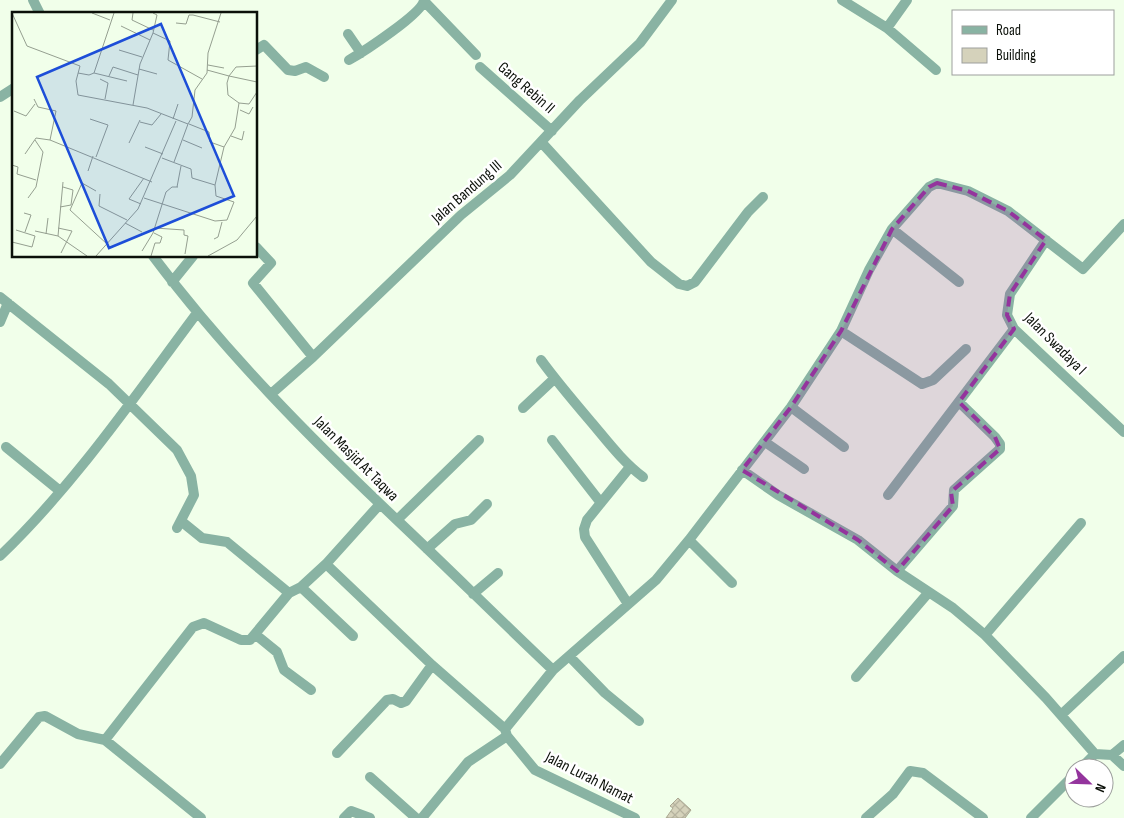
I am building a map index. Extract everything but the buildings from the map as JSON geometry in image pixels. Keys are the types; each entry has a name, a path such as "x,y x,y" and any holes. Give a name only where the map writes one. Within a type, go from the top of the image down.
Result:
{"street":[{"path":"34,0 39,12"},
{"name":"Jalan Bandung III","path":"270,394 313,357 462,215 510,175 542,143 580,100 640,43 672,0"},
{"path":"842,0 887,28 936,70"},
{"path":"887,28 906,0"},
{"path":"349,60 396,29 425,1 476,55"},
{"path":"348,34 361,53"},
{"path":"258,49 264,45 288,70 295,71 306,67 324,77"},
{"name":"Gang Rebin II","path":"480,67 552,131"},
{"path":"0,97 12,89"},
{"path":"542,143 651,262 679,284 687,286 694,282 748,212 763,197"},
{"path":"422,818 468,762 506,733 553,670 656,580 689,540 791,407 841,331 869,270 892,229 928,188 938,183 968,192 1008,211 1083,269 1124,224"},
{"path":"892,229 959,282"},
{"name":"Jalan Swadaya I","path":"1046,240 1010,294 1007,315 1014,329 1124,432"},
{"path":"258,250 271,263 253,283 313,357"},
{"name":"Jalan Masjid At Taqwa","path":"154,258 197,313 270,394 380,504 553,670"},
{"path":"172,282 191,258"},
{"path":"0,322 4,300 85,364 130,404 177,450 191,476 194,495 179,524 202,538 227,542 288,593"},
{"path":"0,556 60,491 130,404 197,313"},
{"path":"888,495 1014,329"},
{"path":"841,331 922,384 933,380 966,349"},
{"path":"541,360 554,379 630,467 643,477"},
{"path":"523,408 554,379"},
{"path":"897,571 954,504 952,494 954,490 1000,449 1000,444 996,437 959,402"},
{"path":"791,407 844,447"},
{"path":"397,520 479,440"},
{"path":"552,440 601,503"},
{"path":"765,442 804,469"},
{"path":"6,448 60,491"},
{"path":"628,604 585,537 584,529 588,520 630,467"},
{"path":"742,470 778,495 858,540 985,635 1061,715 1095,754 1112,756 1124,766"},
{"path":"105,740 198,624 204,623 241,640 250,640 256,635 288,593 302,587 326,564 380,504"},
{"path":"427,549 454,524 471,520 487,504"},
{"path":"985,635 1081,523"},
{"path":"689,540 732,584"},
{"name":"Jalan Lurah Namat","path":"326,564 506,733 535,770 634,818"},
{"path":"473,594 498,573"},
{"path":"302,587 353,636"},
{"path":"856,677 929,592"},
{"path":"256,635 277,652 283,669 311,690"},
{"path":"1061,715 1124,656"},
{"path":"570,657 605,692 639,721"},
{"path":"337,752 386,700 390,698 401,703 406,701 432,665"},
{"path":"0,764 39,717 45,716 78,734 105,740 201,818"},
{"path":"1112,756 1124,745"},
{"path":"1091,758 1095,754"},
{"path":"866,818 893,794 910,771 923,773 983,818"},
{"path":"370,777 416,818"},
{"path":"1031,818 1064,785"},
{"path":"344,818 351,811 370,818"}],"highlighted area":[{"path":"937,183 968,191 1008,211 1046,240 1010,294 1007,315 1014,329 959,402 995,437 1000,449 951,492 953,506 897,571 858,540 742,470 791,407 841,331 892,229 929,187"}]}
